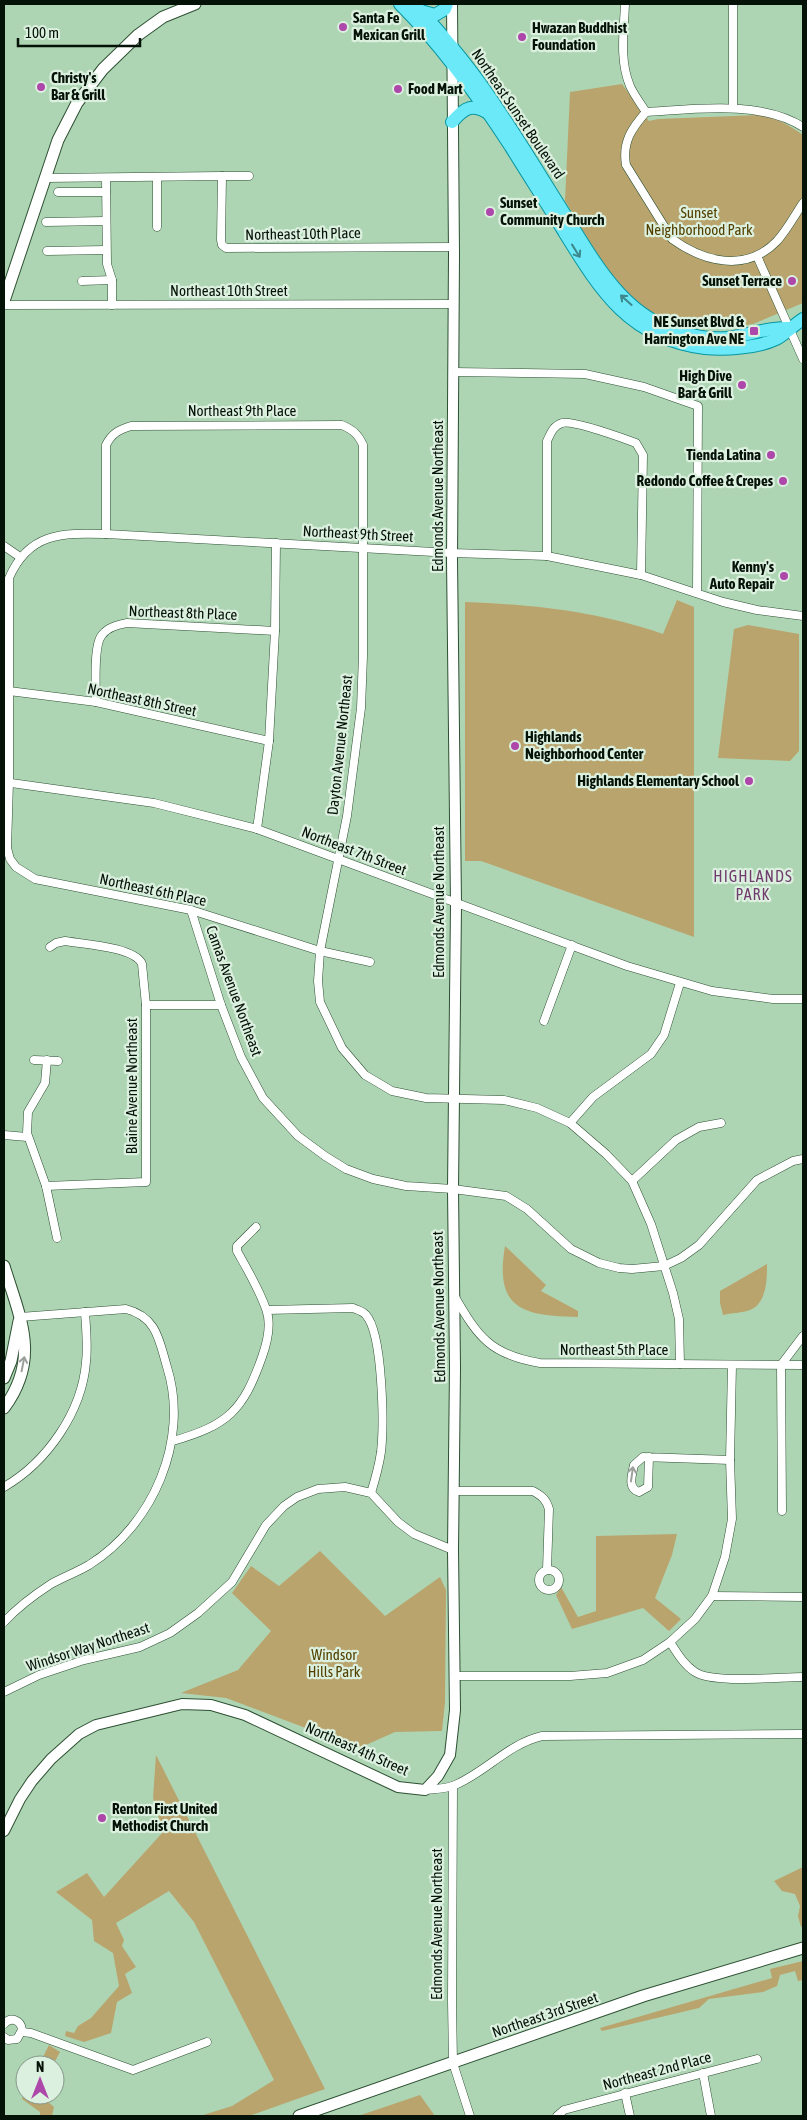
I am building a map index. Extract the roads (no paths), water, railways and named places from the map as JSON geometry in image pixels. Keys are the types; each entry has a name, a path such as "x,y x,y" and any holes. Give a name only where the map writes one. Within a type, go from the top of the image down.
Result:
{"main road":[{"path":"4,300 58,140 87,88 103,69 138,35 163,17 195,4"},
{"name":"Northeast Sunset Boulevard","path":"400,4 427,32 490,114 600,288 614,304 643,327 680,343 727,349 776,339 803,319"},
{"path":"417,7 435,15 445,10 448,4"},
{"name":"Northeast Sunset Boulevard","path":"417,7 454,50 499,110 608,282 621,296 648,318 667,328 683,333 715,338 774,328 789,328"},
{"path":"452,122 460,113 470,108 478,107 490,114"},
{"path":"680,343 686,340 709,341 715,338"},
{"path":"4,1266 26,1343 16,1386 4,1408"},
{"path":"4,1378 14,1353 20,1317"},
{"name":"Northeast 3rd Street","path":"299,2116 643,1996 803,1948"}],"street":[{"name":"Edmonds Avenue Northeast","path":"425,1790 438,1776 450,1755 454,1728 455,1676 453,1189 456,904 452,553 454,247 452,122 454,50 452,4"},
{"path":"625,4 623,46 626,72 629,85 646,112"},
{"path":"733,4 734,108"},
{"path":"803,127 769,112 734,108 646,112 628,135 624,155 626,165 672,238 702,256 716,260 746,260 757,256 777,240 803,203"},
{"name":"Northeast 10th Place","path":"222,176 221,240 222,245 226,248 454,247"},
{"path":"45,178 249,176"},
{"path":"106,178 106,264 112,280 112,305"},
{"path":"157,227 158,178"},
{"path":"58,192 106,192"},
{"path":"46,222 106,221"},
{"path":"47,251 106,250"},
{"path":"757,256 803,359"},
{"path":"82,281 112,280"},
{"name":"Northeast 10th Street","path":"4,305 454,304"},
{"path":"453,372 585,374 644,387 698,406 697,593"},
{"path":"547,556 547,441 553,428 564,423 579,425 636,443 643,456 642,575"},
{"name":"Northeast 9th Place","path":"106,534 106,445 111,435 120,429 131,426 342,425 353,429 363,445 362,548"},
{"name":"Northeast 9th Street","path":"20,557 32,546 56,535 71,533 452,553 547,556 642,575 757,610 803,616"},
{"path":"256,829 269,741 275,631 276,543"},
{"path":"4,546 20,557"},
{"name":"Dayton Avenue Northeast","path":"362,548 364,656 361,708 339,860 320,951 318,981 320,1002 342,1048 365,1075 392,1091 426,1098 504,1100 537,1108 570,1123 606,1154 632,1181"},
{"name":"Northeast 6th Place","path":"20,557 9,578 9,691 6,782 7,848 10,859 23,873 34,879 190,910 320,951 370,962"},
{"name":"Northeast 8th Place","path":"96,702 100,637 107,630 116,626 127,623 275,631"},
{"name":"Northeast 8th Street","path":"9,691 96,702 269,741"},
{"name":"Northeast 7th Street","path":"6,782 154,803 256,829 626,966 680,983 740,995 773,999 803,999"},
{"name":"Camas Avenue Northeast","path":"190,910 221,1006 242,1057 263,1098 298,1136 324,1156 346,1169 374,1179 406,1186 453,1189"},
{"path":"50,947 65,941 129,952 140,958 144,970 146,1005"},
{"path":"544,1021 572,945"},
{"path":"570,1123 592,1097 651,1054 664,1035 680,983"},
{"name":"Blaine Avenue Northeast","path":"46,1186 146,1182 146,1005 221,1006"},
{"path":"34,1060 58,1061"},
{"path":"47,1060 45,1083 27,1117 27,1137 46,1186 56,1238"},
{"path":"680,1364 679,1319 673,1293 651,1224 632,1181 676,1140 699,1126 722,1123"},
{"path":"4,1135 27,1137"},
{"path":"453,1189 506,1196 527,1209 571,1249 598,1263 626,1269 664,1266 681,1258 700,1245 757,1180 793,1161 803,1160"},
{"path":"173,1441 211,1428 240,1406 253,1382 265,1349 268,1334 267,1310 237,1250 237,1246 256,1227"},
{"name":"Northeast 5th Place","path":"454,1295 473,1328 488,1344 518,1360 540,1363 803,1365"},
{"path":"267,1310 353,1308 362,1311 372,1324 381,1374 381,1451 371,1493 398,1522 414,1534 453,1550"},
{"path":"4,1622 20,1606 51,1584 90,1564 123,1537 147,1507 162,1474 173,1441 170,1374 156,1329 141,1315 126,1309 20,1317"},
{"path":"4,1487 23,1474 54,1442 74,1408 84,1375 86,1361 86,1312"},
{"path":"782,1511 781,1365 803,1336"},
{"path":"455,1676 570,1676 607,1673 643,1660 670,1642 695,1619 712,1596 725,1557 732,1519 730,1460 732,1365"},
{"path":"649,1457 730,1460"},
{"name":"Windsor Way Northeast","path":"5,1692 39,1675 84,1660 140,1647 170,1633 198,1613 232,1582 266,1525 284,1506 297,1497 318,1489 336,1488 359,1489 371,1493"},
{"path":"454,1491 533,1491 546,1500 549,1509 547,1570"},
{"path":"712,1596 803,1597"},
{"path":"670,1642 684,1662 696,1673 714,1678 803,1677"},
{"name":"Northeast 4th Street","path":"4,1831 20,1799 32,1781 51,1759 79,1734 96,1725 182,1704 211,1705 245,1715 398,1787 425,1790 453,1786 513,1747 526,1740 542,1736 803,1734"},
{"name":"Edmonds Avenue Northeast","path":"453,1786 453,2063 470,2116"},
{"path":"4,2023 15,2020 22,2026 19,2038 13,2040 4,2036"},
{"path":"22,2032 31,2033 134,2070 208,2042"},
{"name":"Northeast 2nd Place","path":"558,2116 564,2110 757,2059"},
{"path":"702,2072 711,2116"},
{"path":"625,2093 630,2116"}],"place":[{"name":"Santa Fe Mexican Grill","path":"343,27"},
{"name":"Hwazan Buddhist Foundation","path":"522,37"},
{"name":"Christy's Bar & Grill","path":"41,87"},
{"name":"Food Mart","path":"398,89"},
{"name":"Sunset Community Church","path":"490,212"},
{"name":"Sunset Terrace","path":"792,281"},
{"name":"NE Sunset Blvd & Harrington Ave NE","path":"754,331"},
{"name":"High Dive Bar & Grill","path":"742,385"},
{"name":"Tienda Latina","path":"771,455"},
{"name":"Redondo Coffee & Crepes","path":"783,481"},
{"name":"Kenny's Auto Repair","path":"784,576"},
{"name":"Highlands Neighborhood Center","path":"515,746"},
{"name":"Highlands Elementary School","path":"749,781"},
{"name":"Renton First United Methodist Church","path":"102,1818"}],"district":[{"name":"HIGHLANDS PARK","path":"753,885"}],"park label":[{"name":"Sunset Neighborhood Park","path":"699,222"},
{"name":"Windsor Hills Park","path":"334,1664"}]}
